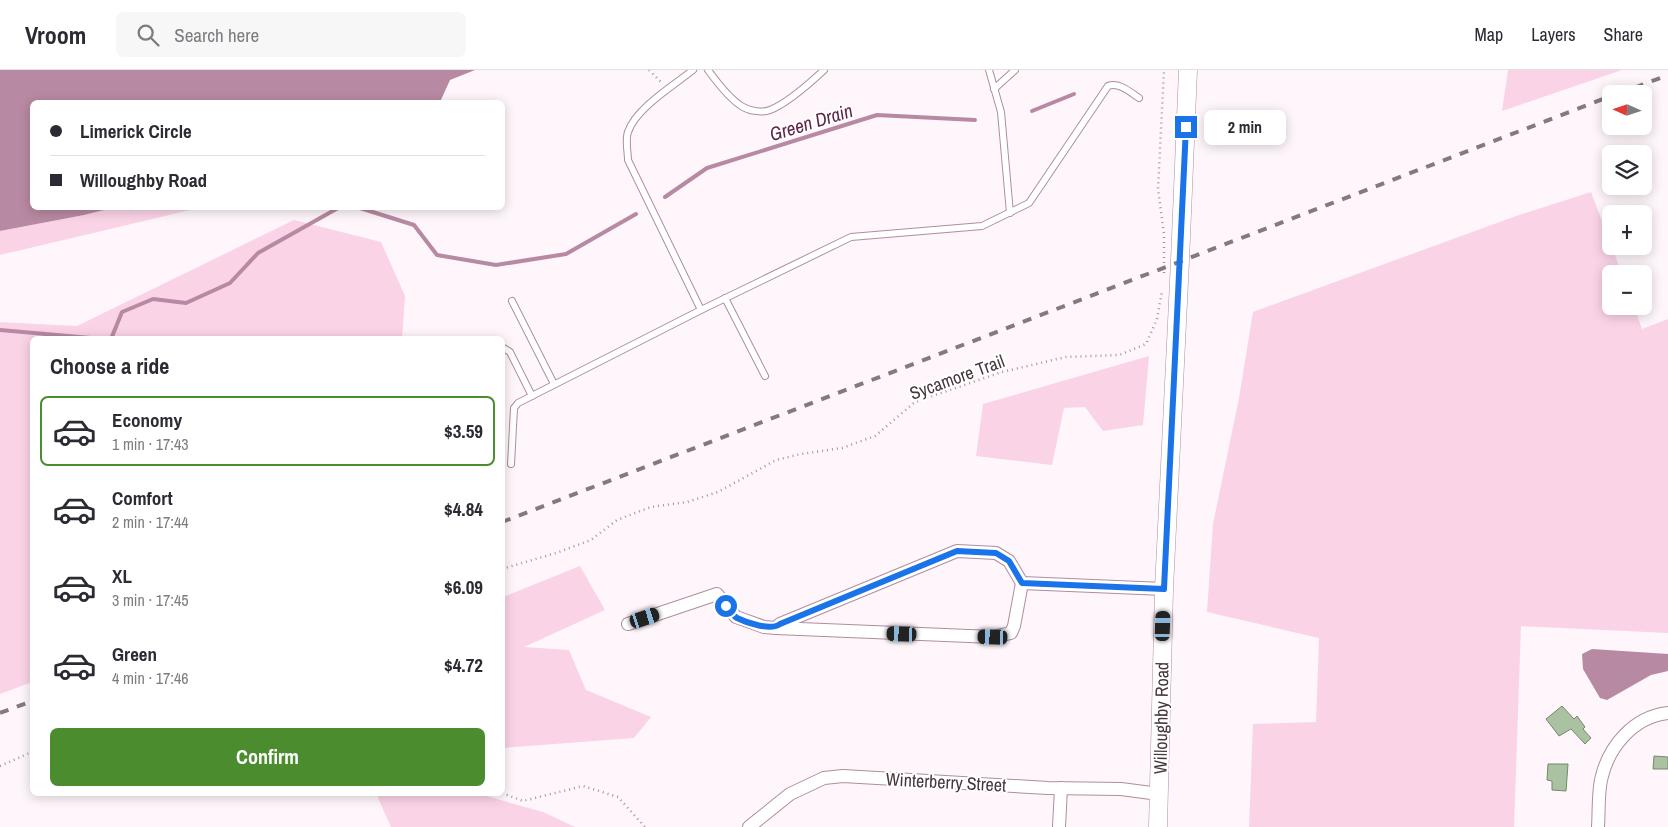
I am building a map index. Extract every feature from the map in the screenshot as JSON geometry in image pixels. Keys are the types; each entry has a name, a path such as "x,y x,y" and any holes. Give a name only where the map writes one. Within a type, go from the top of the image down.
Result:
{"street":[{"name":"Willoughby Road","path":"1158,827 1164,589 1188,70"},
{"path":"628,624 717,594 736,618 764,627 776,628 993,637 1011,633 1022,583 1009,561 996,553 957,551 789,620 776,628"},
{"path":"1022,583 1164,589"},
{"path":"1598,827 1600,782 1605,764 1613,748 1624,734 1644,720 1668,713"},
{"name":"Winterberry Street","path":"749,827 790,794 824,778 843,776 1061,788 1121,789 1159,794"},
{"path":"1059,827 1061,788"}],"lane":[{"path":"693,70 634,119 627,134 628,160 701,310"},
{"path":"708,70 718,84 743,107 762,111 770,110 792,97 824,70"},
{"path":"989,70 1001,112 1010,212"},
{"path":"994,89 1015,70"},
{"path":"511,464 514,408 518,402 850,237 982,226 1029,203 1108,86 1114,84 1120,86 1139,98"},
{"path":"725,298 765,376"},
{"path":"512,301 554,384"},
{"path":"505,349 510,352 532,396"}],"path":[{"path":"649,70 669,90"},
{"path":"1164,70 1158,190 1164,234 1164,280"},
{"name":"Sycamore Trail","path":"505,568 556,553 590,540 616,520 651,507 687,502 718,492 776,460 842,448 875,436 915,402 1002,372 1066,357 1119,355 1128,352 1146,344 1158,319 1163,290"},
{"path":"0,766 30,753"},
{"path":"505,794 523,801 583,786 618,797 645,827"}],"shaded area":[{"path":"0,70 475,70 450,80 441,100 30,100 30,210 104,210 0,231"},
{"path":"1508,70 1622,70 1502,111"},
{"path":"1591,192 1602,221 1602,255 1615,255 1619,265 1602,265 1602,315 1637,315 1642,329 1668,319 1668,633 1521,626 1514,827 1249,827 1253,724 1316,722 1319,638 1207,612 1213,524 1239,398 1253,312 1516,216"},
{"path":"104,210 191,210 0,255 0,231"},
{"path":"294,220 381,242 405,296 402,336 30,336 30,683 0,694 0,322 77,326"},
{"path":"1149,356 1143,425 1103,431 1085,407 1064,408 1052,465 976,456 983,404"},
{"path":"580,566 605,610 524,647 569,650 586,690 651,717 634,738 505,748 505,596"},
{"path":"1592,649 1668,654 1668,671 1651,675 1607,700 1600,698 1583,669 1582,654"},
{"path":"378,796 486,796 543,812 575,827 391,827"}],"building":[{"path":"1562,706 1574,719 1577,716 1585,727 1583,729 1591,738 1585,744 1571,729 1559,736 1546,719"},
{"path":"1654,756 1668,757 1668,769 1653,769"},
{"path":"1548,764 1568,764 1566,791 1552,790 1552,781 1547,780"}],"waterway":[{"name":"Green Drain","path":"1032,111 1074,94"},
{"name":"Green Drain","path":"665,197 707,168 877,115 975,120"},
{"name":"Green Drain","path":"112,336 122,312 153,299 186,303 230,283 258,253 334,210"},
{"name":"Green Drain","path":"366,210 414,225 437,255 496,265 566,254 636,214"},
{"name":"Green Drain","path":"0,330 68,336"}],"railway":[{"path":"1642,85 1668,75"},
{"path":"505,521 1602,99"},
{"path":"0,713 30,702"}],"route":[{"path":"726,606 736,618 764,627 776,628 780,624 957,551 996,553 1009,561 1022,583 1164,589 1186,127"}]}
